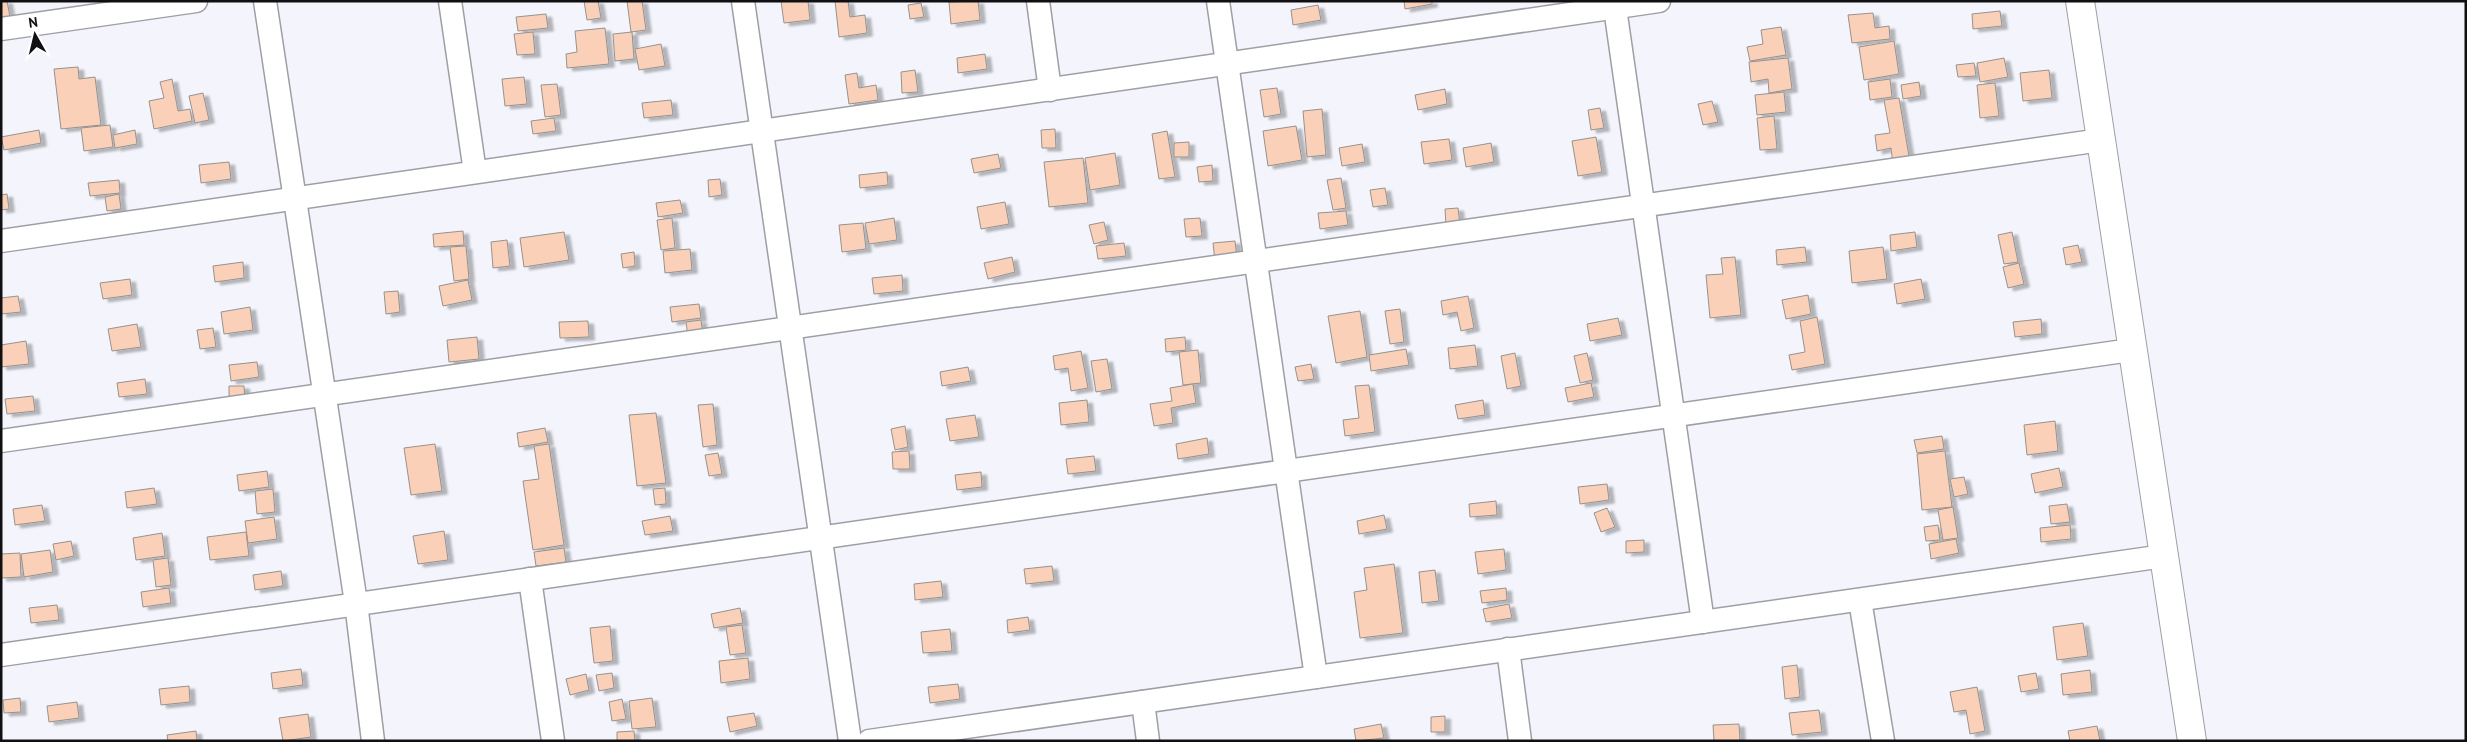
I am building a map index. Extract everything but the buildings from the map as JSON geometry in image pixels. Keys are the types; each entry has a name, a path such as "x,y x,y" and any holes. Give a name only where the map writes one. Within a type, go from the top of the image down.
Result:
{"street":[{"path":"1,29 69,10 196,1"},
{"path":"265,1 356,604 373,741"},
{"path":"450,1 475,172"},
{"path":"743,1 850,741"},
{"path":"1038,1 1050,90"},
{"path":"1218,1 1316,677"},
{"path":"1,241 1050,90 1615,5 1659,1"},
{"path":"2080,1 2131,350 2192,741"},
{"path":"1615,5 1703,622"},
{"path":"1,441 2101,140"},
{"path":"1,654 2131,350"},
{"path":"869,741 2164,556"},
{"path":"530,579 554,741"},
{"path":"1860,600 1883,741"},
{"path":"1508,649 1520,741"},
{"path":"1143,702 1148,741"}]}
